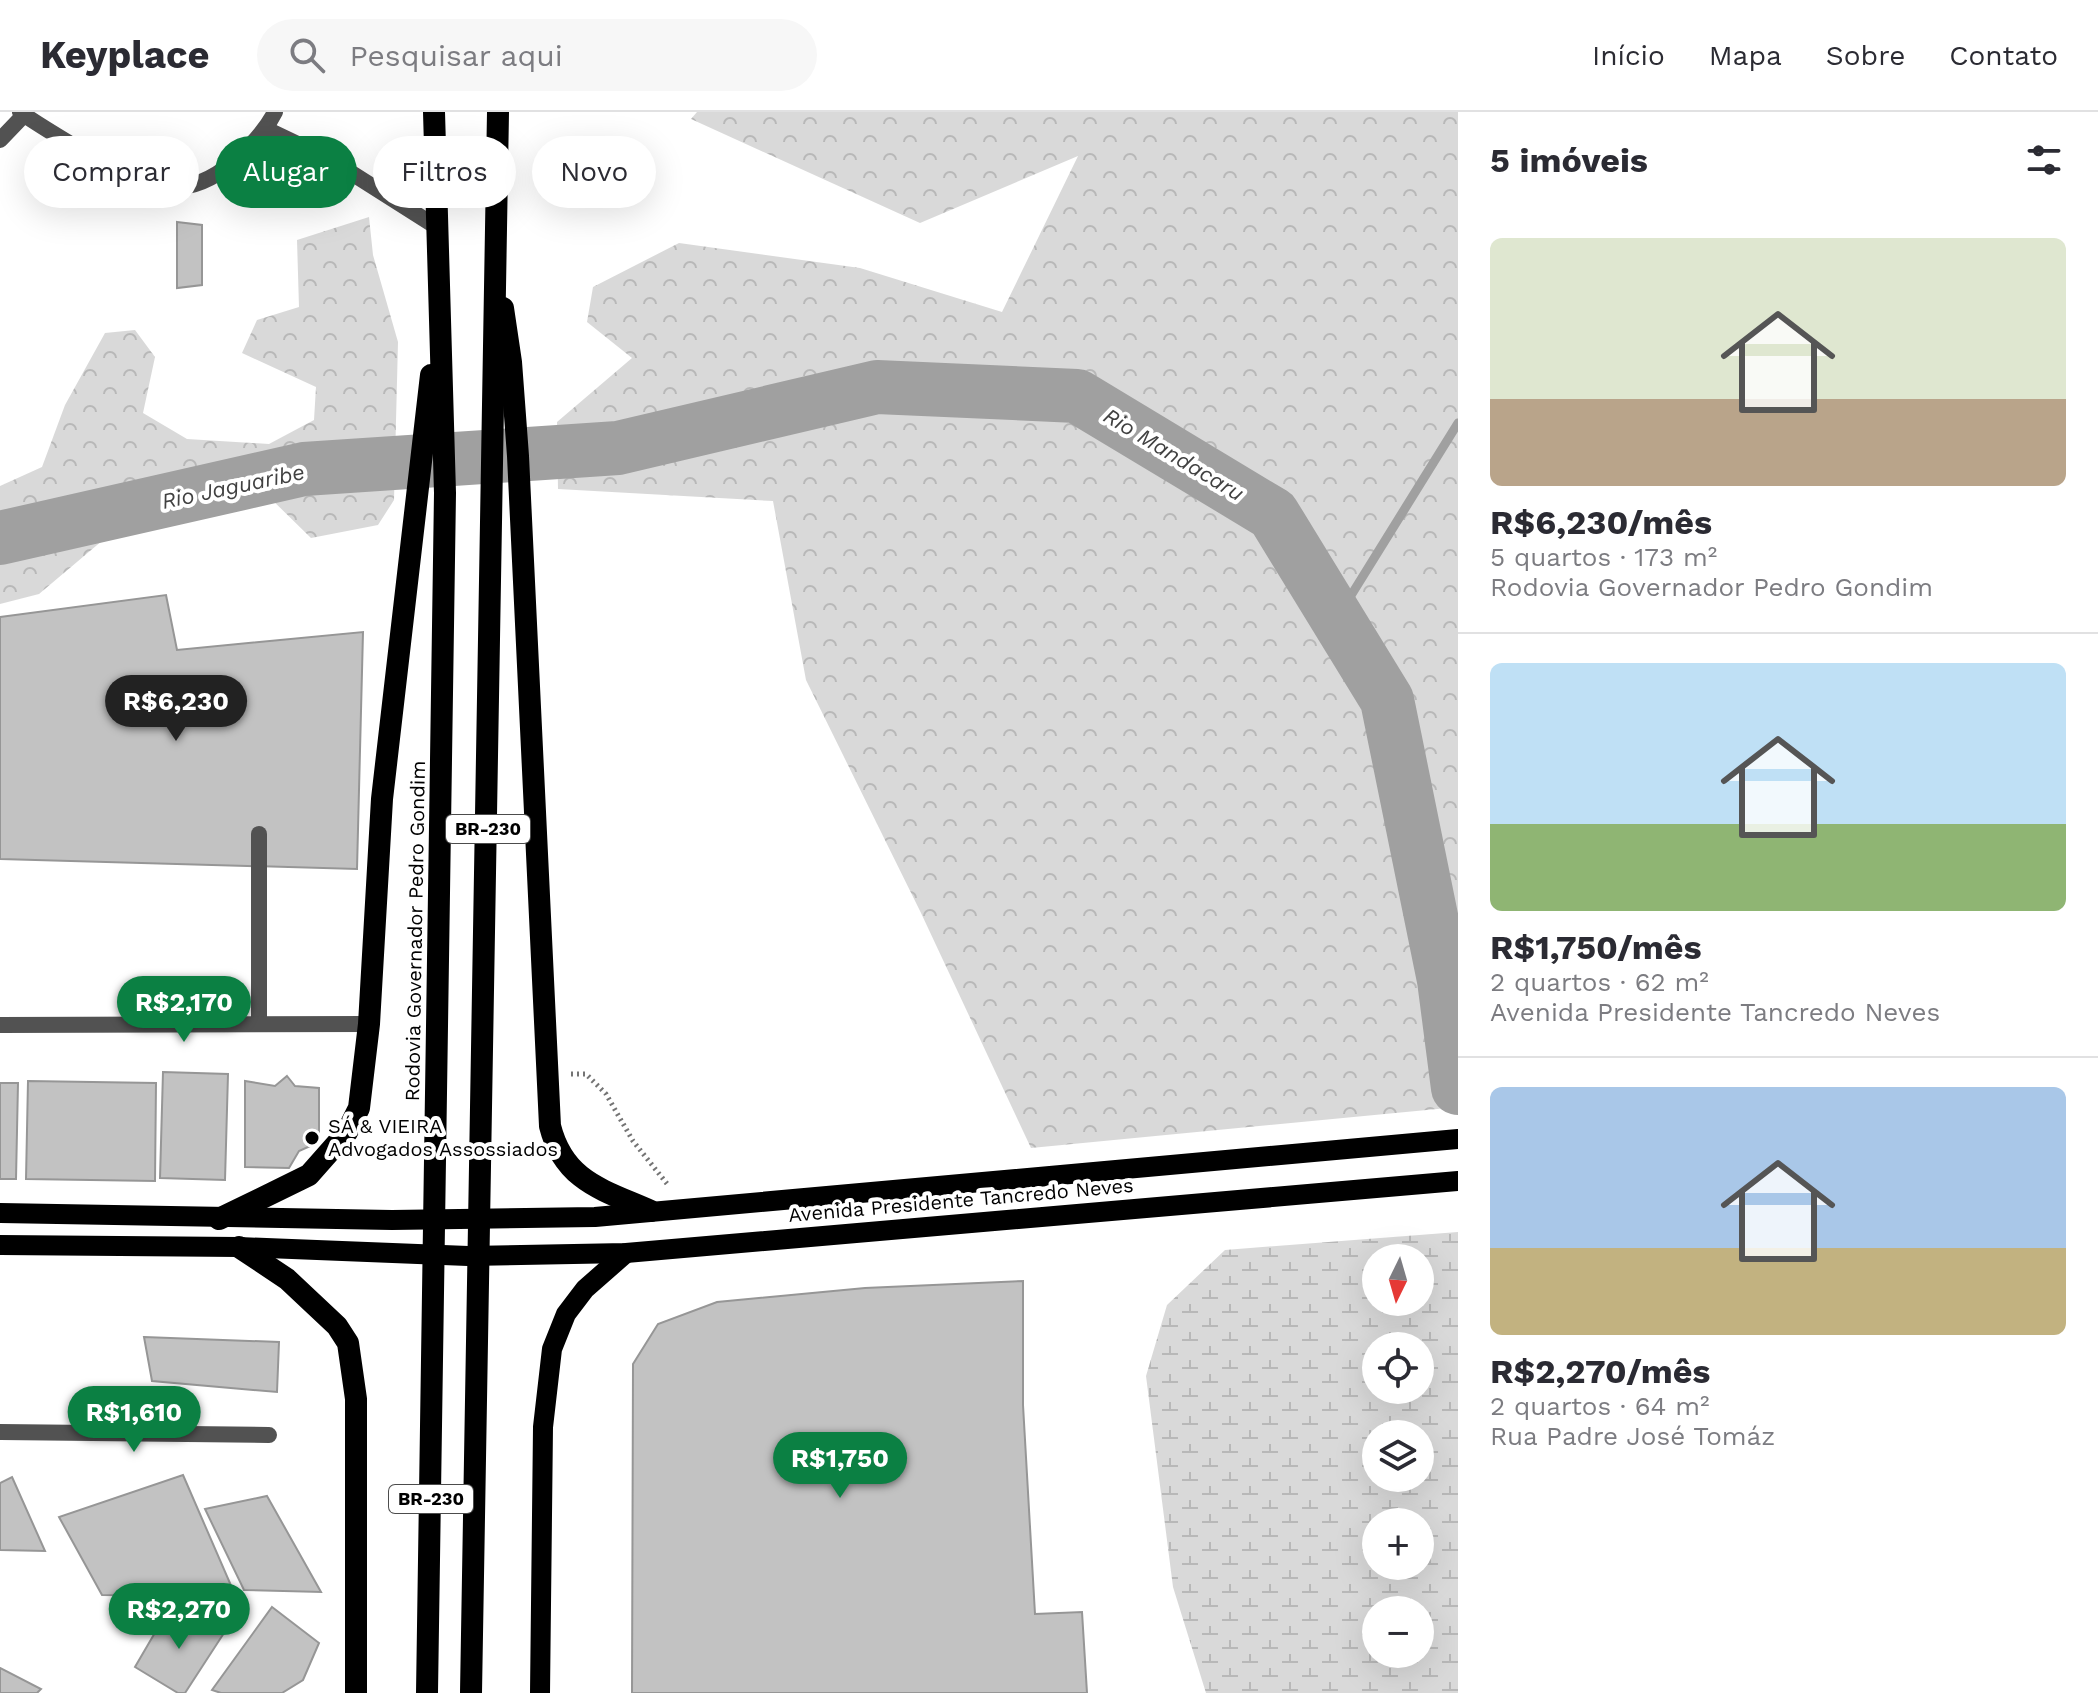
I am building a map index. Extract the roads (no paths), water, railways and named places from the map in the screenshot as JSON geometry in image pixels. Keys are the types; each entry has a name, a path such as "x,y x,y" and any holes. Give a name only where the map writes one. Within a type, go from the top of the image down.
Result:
{"highway":[{"path":"219,1219 309,1175 347,1132 359,1108 365,1080 382,799 417,493 438,357 434,112"},
{"name":"BR-230","path":"471,1693 492,448 501,361 495,276 498,112"},
{"name":"Rodovia Governador Pedro Gondim","path":"427,1693 445,493 438,357"},
{"path":"501,361 517,495 550,1126 556,1150 570,1169 588,1183 651,1211"},
{"path":"239,1247 287,1279 337,1326 348,1343 356,1399 356,1693"}],"main road":[{"name":"Avenida Presidente Tancredo Neves","path":"0,1213 219,1219 595,1217 1458,1139"},
{"name":"Avenida Presidente Tancredo Neves","path":"0,1245 239,1247 468,1256 626,1253 1458,1181"},
{"path":"540,1693 543,1427 552,1349 566,1314 585,1289 626,1253"}],"street":[{"path":"259,112 266,129 342,165 435,226"},
{"path":"0,140 22,113 124,176 157,187 196,185 239,157 266,129 275,112"},
{"path":"259,834 259,1024"},
{"path":"0,1025 369,1024"},
{"path":"0,1432 269,1435"}],"waterway":[{"name":"Rio Mandacaru","path":"0,538 304,469 618,448 877,387 1077,396 1273,514 1387,700 1444,980 1458,1088"},
{"path":"1337,618 1458,423"}],"place":[{"name":"SÁ & VIEIRA Advogados Assossiados","path":"312,1138"}],"water label":[{"name":"Rio Jaguaribe","path":"233,486"}]}
